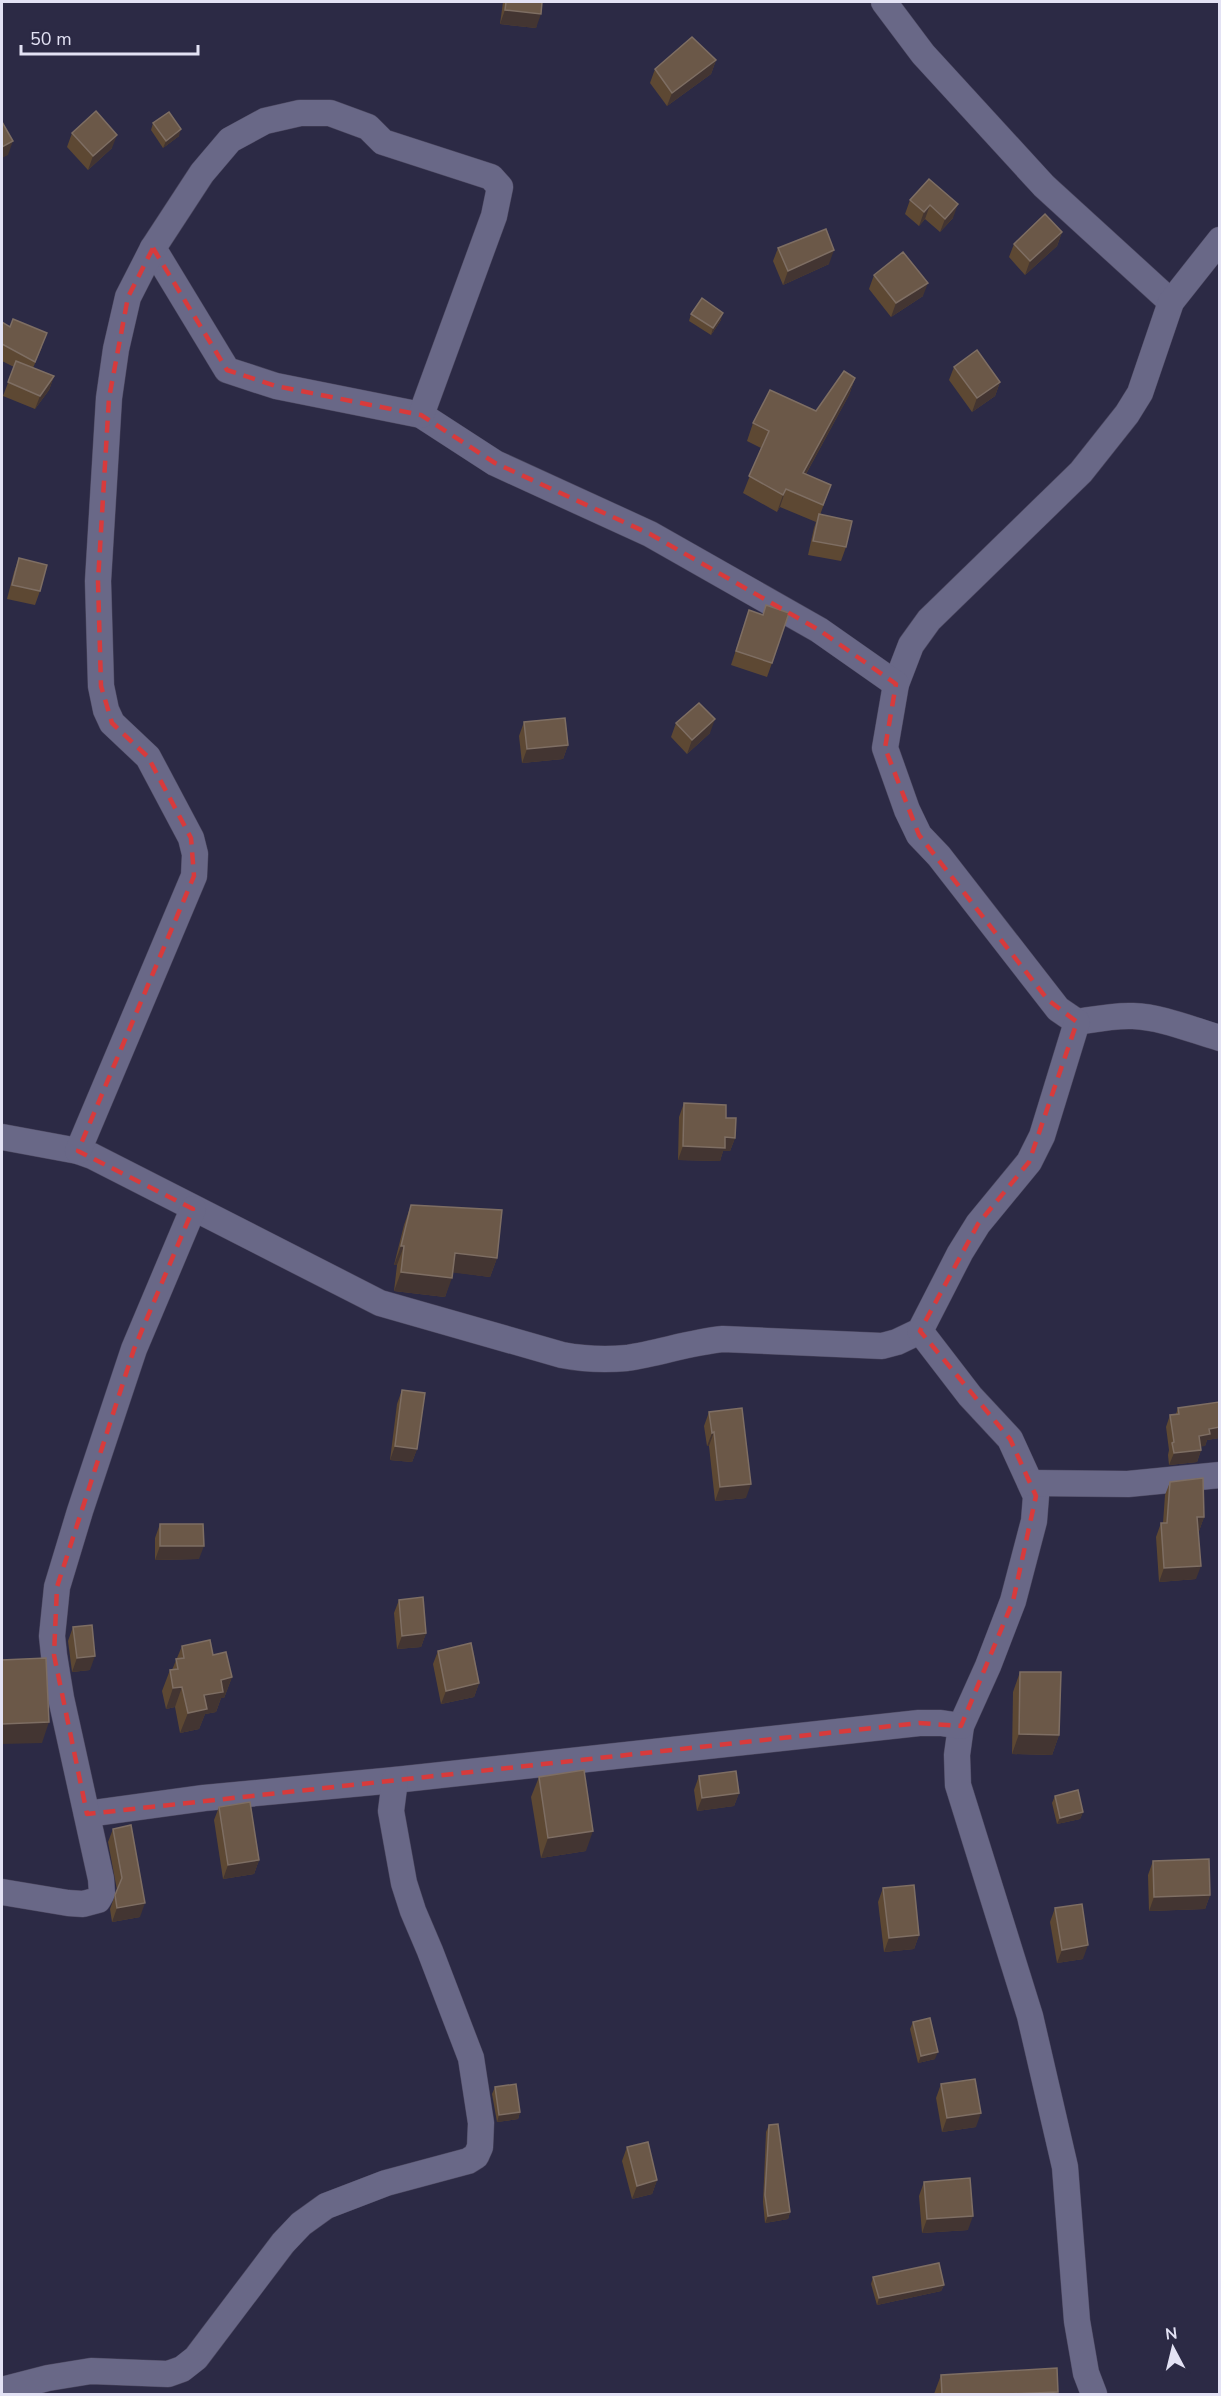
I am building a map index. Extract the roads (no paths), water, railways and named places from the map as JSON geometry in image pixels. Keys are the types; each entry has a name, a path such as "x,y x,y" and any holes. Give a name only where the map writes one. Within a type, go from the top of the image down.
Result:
{"street":[{"path":"885,2 923,54 1044,186 1171,302"},
{"path":"78,1151 194,876 195,854 191,838 148,757 112,723 106,710 101,686 98,581 109,398 116,349 128,297 153,248 202,173 230,140 265,121 300,113 330,113 368,127 383,142 491,177 500,187 494,216 421,415"},
{"path":"1220,240 1171,302 1140,393 1127,414 1081,472 928,620 911,645 896,684 885,748 907,810 919,835 939,856 1048,1000 1058,1009 1077,1022 1111,1016 1134,1016 1160,1020 1220,1038"},
{"path":"153,248 227,370 276,386 421,415 495,462 650,534 819,630 896,684"},
{"path":"2,1137 78,1151 380,1304 562,1355 579,1358 626,1358 723,1339 862,1347 882,1346 920,1331 960,1253 978,1224 1029,1162 1042,1136 1077,1022"},
{"path":"2,1892 75,1903 98,1900 102,1893 103,1887 61,1698 54,1655 52,1636 57,1587 134,1349 193,1209"},
{"path":"920,1331 970,1396 1010,1439 1036,1497 1034,1521 1013,1601 988,1666 961,1726 957,1755 960,1795 1030,2016 1065,2167 1077,2321 1086,2373 1094,2394"},
{"path":"1031,1483 1128,1484 1220,1475"},
{"path":"87,1814 204,1798 395,1780 919,1723 961,1726"},
{"path":"2,2390 48,2378 91,2371 168,2374 182,2369 196,2358 283,2243 301,2224 326,2206 386,2183 468,2161 476,2156 480,2147 481,2123 471,2058 413,1911 404,1882 391,1811 395,1780"}]}
